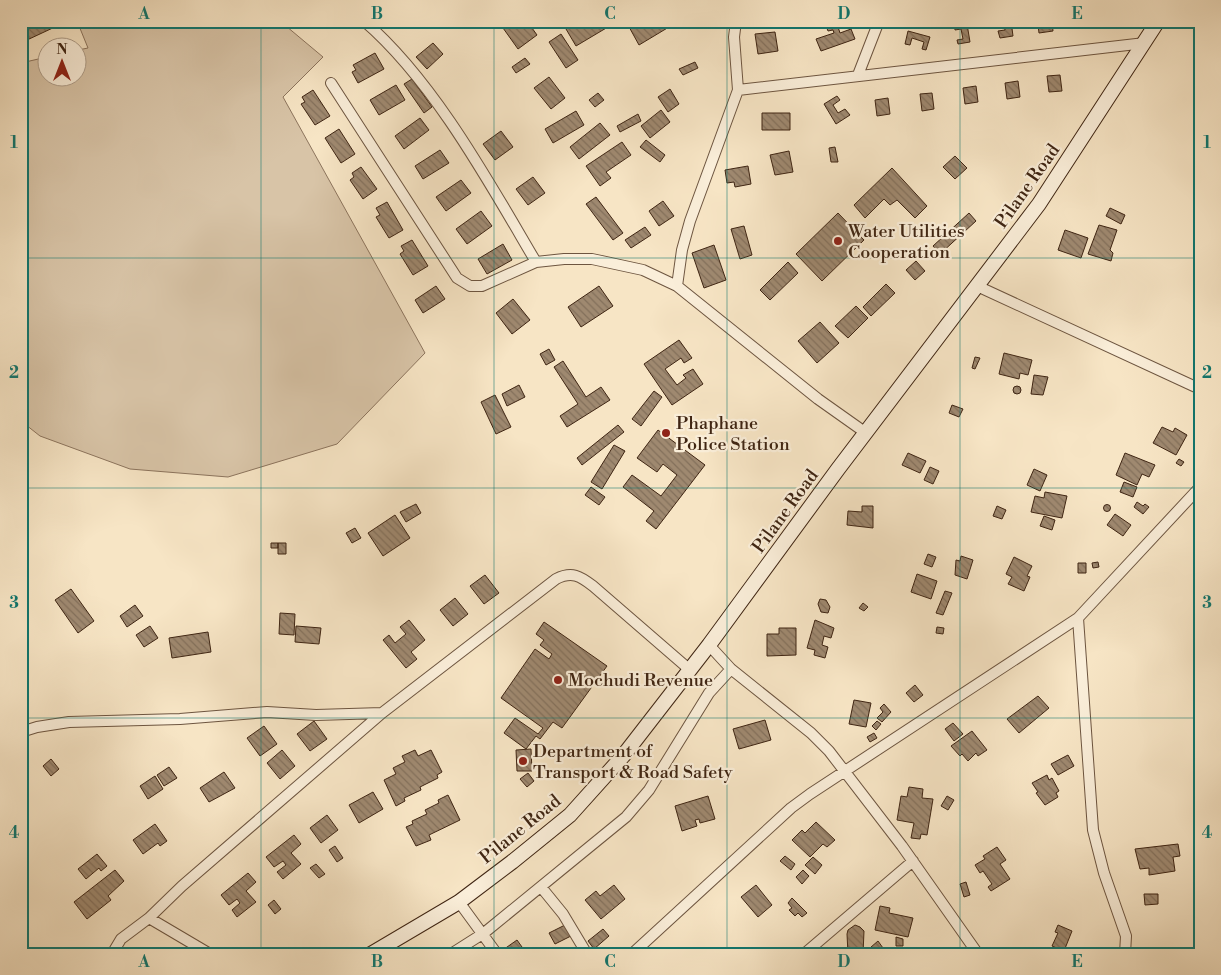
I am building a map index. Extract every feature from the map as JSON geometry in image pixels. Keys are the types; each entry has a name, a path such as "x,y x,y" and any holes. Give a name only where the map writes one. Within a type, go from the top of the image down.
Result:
{"main road":[{"name":"Pilane Road","path":"371,954 459,902 570,815 623,756 710,645 866,433 1039,204 1158,21"}],"street":[{"path":"364,21 418,79 481,169 536,262"},
{"path":"677,286 682,250 690,221 738,90 734,37 736,21"},
{"path":"858,75 879,21"},
{"path":"738,90 1145,43"},
{"path":"331,83 457,278 470,286 482,286 536,262 592,259 643,270 677,286 818,399 866,433"},
{"path":"977,286 1200,390"},
{"path":"632,954 791,808 843,770 1078,618 1200,487"},
{"path":"112,954 121,939 149,918 182,886 382,713 556,578 566,574 579,575 690,670"},
{"path":"1078,618 1093,830 1104,873 1126,936 1125,954"},
{"path":"710,645 731,669 811,733 843,770 913,861 978,954"},
{"path":"451,954 484,933 626,818 649,790 710,693 731,669"},
{"path":"21,732 37,727 69,722 180,719 267,712 325,715 382,713"},
{"path":"804,954 913,861"},
{"path":"541,887 563,914 588,954"},
{"path":"459,902 484,933 497,954"},
{"path":"149,918 210,954"}],"shaded area":[{"path":"77,21 280,21 323,57 283,97 425,353 337,444 228,477 130,469 40,436 21,421 21,63 38,59 38,88 88,88 88,38 84,38"}],"building":[{"path":"25,21 55,21 57,26 27,40 21,28 27,26"},
{"path":"393,21 407,21 399,28"},
{"path":"498,21 527,21 537,35 518,49"},
{"path":"579,21 618,21 576,46 566,29"},
{"path":"635,21 679,21 639,45 628,25"},
{"path":"824,21 847,21 848,23 838,27 840,33 851,29 855,39 821,51 816,39 834,33 833,30 828,31"},
{"path":"954,21 959,21 960,25 967,24 970,42 958,44 957,40 963,39 961,29 955,30"},
{"path":"1011,21 1013,36 1000,38 998,31 1005,30 1004,22"},
{"path":"1045,21 1052,21 1053,31 1039,33 1038,25 1045,24"},
{"path":"908,31 930,37 926,50 922,49 924,42 912,38 910,45 905,44"},
{"path":"775,32 778,51 758,54 755,34"},
{"path":"561,34 578,60 566,68 549,42"},
{"path":"433,43 443,54 427,69 416,57"},
{"path":"375,53 384,69 358,83 352,72 356,70 353,65"},
{"path":"525,58 530,64 516,73 512,67"},
{"path":"695,62 698,68 683,75 679,69"},
{"path":"1060,75 1062,91 1049,92 1047,76"},
{"path":"549,77 565,98 551,109 534,88"},
{"path":"412,79 432,107 424,113 404,84"},
{"path":"1018,81 1020,97 1007,99 1005,83"},
{"path":"396,85 405,100 379,115 370,100"},
{"path":"976,86 978,102 965,104 963,88"},
{"path":"670,89 679,104 668,112 658,97"},
{"path":"313,90 330,116 315,125 301,104 305,102 302,97"},
{"path":"598,93 604,100 595,107 589,100"},
{"path":"932,93 934,109 922,111 920,94"},
{"path":"837,96 840,100 833,105 838,113 845,109 850,115 836,124 824,104"},
{"path":"888,98 890,114 877,116 875,100"},
{"path":"661,110 670,122 650,138 641,126"},
{"path":"576,111 584,125 553,143 545,129"},
{"path":"762,113 790,113 790,130 762,130"},
{"path":"638,114 641,121 620,132 617,126"},
{"path":"420,118 429,130 404,149 395,136"},
{"path":"600,123 610,135 579,159 570,147"},
{"path":"339,129 355,154 341,163 325,138"},
{"path":"501,131 513,147 495,160 483,144"},
{"path":"646,140 665,155 660,162 640,147"},
{"path":"622,142 631,155 606,172 611,178 600,186 586,166"},
{"path":"835,147 838,162 831,162 829,148"},
{"path":"440,150 449,163 423,179 415,166"},
{"path":"789,151 793,172 775,175 770,155"},
{"path":"955,156 967,168 955,179 943,167"},
{"path":"748,166 751,184 735,187 734,182 727,183 725,170"},
{"path":"361,167 377,189 363,199 350,180 354,177 352,173"},
{"path":"892,168 927,206 915,218 897,200 890,205 884,199 865,218 854,205"},
{"path":"533,177 545,193 528,205 516,189"},
{"path":"461,180 471,193 446,211 436,197"},
{"path":"596,197 623,233 613,240 586,204"},
{"path":"663,201 674,216 659,226 649,211"},
{"path":"387,202 403,230 389,238 376,217 380,215 376,208"},
{"path":"1110,208 1125,215 1121,224 1106,216"},
{"path":"481,211 492,226 467,244 456,229"},
{"path":"838,213 864,240 822,281 796,254"},
{"path":"969,213 976,221 940,254 933,246"},
{"path":"1099,225 1117,230 1110,250 1113,253 1111,261 1088,254"},
{"path":"744,226 752,255 740,259 731,229"},
{"path":"645,227 651,235 631,248 625,240"},
{"path":"1065,230 1088,238 1081,258 1058,250"},
{"path":"412,240 428,266 413,275 400,254 404,251 401,246"},
{"path":"503,244 512,260 487,274 478,259"},
{"path":"714,245 726,280 704,288 692,253"},
{"path":"916,261 925,271 915,280 906,270"},
{"path":"788,262 798,273 770,300 760,290"},
{"path":"886,284 895,293 871,316 863,307"},
{"path":"436,286 445,299 423,313 415,300"},
{"path":"599,286 613,306 581,327 568,307"},
{"path":"513,299 530,320 512,334 496,313"},
{"path":"856,306 868,318 848,338 835,326"},
{"path":"820,322 839,343 817,363 798,341"},
{"path":"679,340 692,358 684,363 681,358 665,369 677,385 686,378 683,375 693,369 703,384 672,405 644,364"},
{"path":"549,349 555,360 546,365 540,354"},
{"path":"1004,353 1032,360 1028,375 1020,373 1019,379 999,374"},
{"path":"975,357 980,358 975,369 972,368"},
{"path":"563,361 586,397 601,387 610,400 567,427 560,416 578,404 554,367"},
{"path":"1034,375 1048,377 1043,395 1031,394"},
{"path":"519,385 525,397 507,406 502,394"},
{"path":"1017,386 1021,390 1017,394 1013,390"},
{"path":"654,391 662,397 641,426 632,419"},
{"path":"495,395 511,427 496,434 481,402"},
{"path":"952,405 963,409 959,417 949,413"},
{"path":"1200,417 1200,427 1194,424"},
{"path":"618,425 624,432 582,465 577,458"},
{"path":"1162,427 1173,432 1175,428 1187,435 1176,455 1153,443"},
{"path":"658,430 705,465 656,529 646,521 654,511 623,487 632,475 661,496 677,475 663,464 657,472 637,458"},
{"path":"614,445 625,451 602,489 591,482"},
{"path":"908,453 926,461 920,473 902,465"},
{"path":"1125,453 1155,465 1149,477 1142,474 1137,485 1116,475"},
{"path":"1179,459 1184,462 1181,466 1176,463"},
{"path":"930,467 939,471 933,484 924,480"},
{"path":"1034,469 1047,475 1040,491 1027,485"},
{"path":"1124,482 1137,487 1133,497 1120,492"},
{"path":"591,487 605,497 599,505 585,495"},
{"path":"1045,492 1067,496 1062,518 1031,512 1035,496 1044,498"},
{"path":"1137,502 1149,507 1143,514 1134,507"},
{"path":"416,504 421,513 406,522 400,512"},
{"path":"1107,504 1111,508 1107,512 1103,508"},
{"path":"862,506 873,506 873,528 847,525 848,511 862,512"},
{"path":"997,506 1006,510 1002,519 993,516"},
{"path":"1115,514 1131,525 1123,536 1107,525"},
{"path":"395,515 410,538 383,556 368,533"},
{"path":"1044,516 1055,520 1052,530 1040,526"},
{"path":"355,528 361,538 352,543 346,533"},
{"path":"271,543 278,543 278,548 271,548"},
{"path":"278,543 286,543 286,554 278,554"},
{"path":"928,554 936,557 932,567 924,564"},
{"path":"961,556 973,560 967,579 955,575 956,560 960,561"},
{"path":"1014,557 1032,566 1027,576 1030,577 1024,591 1008,584 1012,577 1006,574"},
{"path":"1098,562 1099,567 1093,568 1092,563"},
{"path":"1078,563 1086,563 1086,573 1078,573"},
{"path":"917,574 937,581 931,599 911,592"},
{"path":"485,575 499,593 484,604 470,586"},
{"path":"71,589 94,621 78,633 55,600"},
{"path":"945,591 952,593 943,615 936,613"},
{"path":"455,598 468,614 453,626 440,610"},
{"path":"820,599 826,600 830,607 828,613 821,612 818,604"},
{"path":"863,603 868,607 864,611 859,608"},
{"path":"135,605 143,616 127,627 120,616"},
{"path":"280,613 295,614 294,635 279,634"},
{"path":"409,620 425,640 411,652 417,659 406,668 383,640 389,635 395,643 406,634 400,627"},
{"path":"815,620 834,628 831,638 824,636 822,645 828,647 825,658 814,655 815,650 807,648"},
{"path":"544,622 607,666 562,728 553,722 540,739 536,736 526,749 504,733 515,718 538,734 543,728 501,698 535,649 549,659 552,654 540,645 544,640 536,634"},
{"path":"150,626 158,638 144,647 136,635"},
{"path":"296,626 321,628 319,644 295,642"},
{"path":"937,627 944,628 943,634 936,633"},
{"path":"779,628 796,628 796,655 767,656 767,634 779,634"},
{"path":"208,632 211,652 172,658 169,638"},
{"path":"915,685 923,695 914,702 906,693"},
{"path":"1038,696 1049,708 1019,733 1007,719"},
{"path":"854,700 871,703 866,727 849,724"},
{"path":"884,704 891,712 882,722 877,718 883,712 880,708"},
{"path":"765,720 771,740 739,749 733,729"},
{"path":"314,721 327,739 310,751 297,734"},
{"path":"877,721 881,724 876,730 872,726"},
{"path":"953,723 963,734 954,741 945,729"},
{"path":"264,726 277,744 260,756 247,738"},
{"path":"972,731 987,750 978,756 976,753 968,761 962,754 960,756 951,746"},
{"path":"874,733 877,738 870,742 867,737"},
{"path":"531,749 532,771 517,771 516,750"},
{"path":"282,750 295,766 280,779 267,763"},
{"path":"415,750 418,756 431,750 442,772 437,775 438,778 420,787 421,790 404,798 405,801 396,806 384,780 396,774 393,768 405,762 402,756"},
{"path":"1068,755 1074,766 1058,775 1051,764"},
{"path":"51,759 59,769 51,776 43,766"},
{"path":"169,767 177,778 164,786 157,775"},
{"path":"224,772 235,788 209,802 200,788"},
{"path":"528,773 534,781 527,787 520,779"},
{"path":"1047,775 1049,780 1052,778 1059,791 1056,793 1058,797 1045,805 1036,793 1038,792 1032,783"},
{"path":"155,776 163,789 148,799 140,786"},
{"path":"909,787 923,789 922,798 933,799 927,835 921,834 920,839 911,838 914,823 897,820 901,796 907,797"},
{"path":"373,792 383,809 359,823 349,805"},
{"path":"448,795 460,820 429,835 431,840 416,846 406,827 413,824 412,821 427,814 425,810 439,803 438,800"},
{"path":"708,796 715,819 700,823 699,819 695,820 697,826 682,831 675,806"},
{"path":"947,796 954,800 948,810 941,806"},
{"path":"327,815 338,830 321,843 310,828"},
{"path":"816,822 835,840 827,847 823,844 810,857 792,840 802,830 805,833"},
{"path":"155,824 167,841 160,846 158,843 143,854 133,840"},
{"path":"294,835 301,844 291,853 301,864 283,879 277,872 286,865 283,861 274,867 266,857"},
{"path":"1178,844 1180,856 1173,857 1175,871 1149,875 1149,868 1140,869 1135,849"},
{"path":"335,846 343,858 337,862 329,850"},
{"path":"997,847 1006,860 1000,864 1010,879 991,891 988,887 992,884 983,871 980,873 975,865 985,859 983,856"},
{"path":"97,854 107,866 101,871 99,868 86,879 78,869"},
{"path":"785,856 795,864 791,870 780,861"},
{"path":"813,857 822,865 815,874 805,865"},
{"path":"316,864 325,874 319,878 310,868"},
{"path":"115,870 124,881 108,896 111,900 87,919 74,902"},
{"path":"803,870 809,876 802,884 796,877"},
{"path":"248,873 256,882 246,891 256,902 237,917 232,910 240,903 237,899 229,905 221,895"},
{"path":"966,882 970,895 964,897 960,884"},
{"path":"614,885 625,899 601,919 585,900 596,891 600,896"},
{"path":"756,885 772,905 758,917 741,897"},
{"path":"1144,894 1158,894 1158,904 1145,905"},
{"path":"792,898 807,913 802,917 798,913 795,916 789,910 792,908 788,903"},
{"path":"274,900 281,909 275,914 268,905"},
{"path":"880,906 890,908 889,913 913,918 908,937 875,930"},
{"path":"565,925 571,936 555,944 549,933"},
{"path":"855,925 864,931 863,954 848,954 847,934 848,930"},
{"path":"1058,925 1072,931 1064,951 1052,946 1058,933 1055,932"},
{"path":"603,929 609,936 594,949 588,941"},
{"path":"896,937 903,939 903,946 896,946"},
{"path":"517,940 527,954 501,954 500,952"},
{"path":"878,941 883,948 876,954 871,947"}],"place":[{"name":"Water Utilities Cooperation","path":"838,241"},
{"name":"Phaphane Police Station","path":"666,433"},
{"name":"Mochudi Revenue","path":"558,680"},
{"name":"Department of Transport & Road Safety","path":"523,761"}]}
